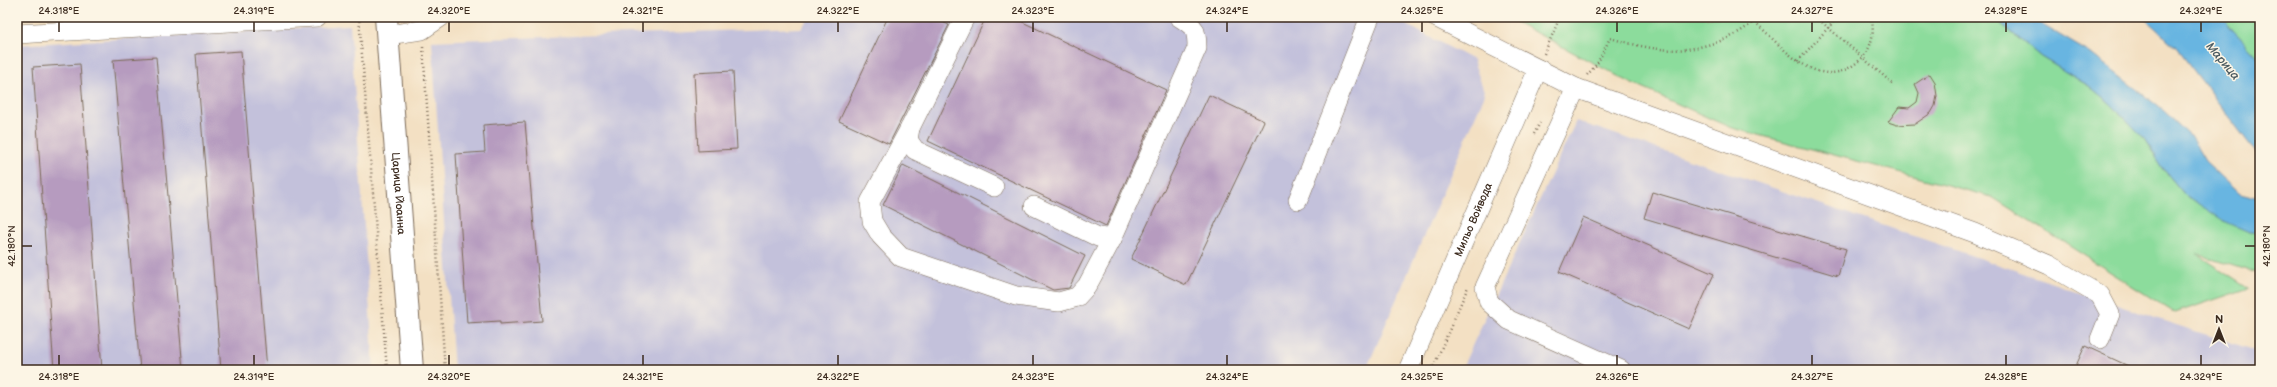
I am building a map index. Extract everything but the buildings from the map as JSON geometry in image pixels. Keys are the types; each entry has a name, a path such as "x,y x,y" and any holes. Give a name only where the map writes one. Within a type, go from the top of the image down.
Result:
{"main road":[{"name":"Царица Йоанна","path":"386,26 412,370"}],"street":[{"path":"17,34 152,21 305,17"},
{"path":"386,26 422,30 441,17"},
{"path":"965,17 910,128 870,202 872,221 878,231 901,257 1016,296 1059,302 1077,298 1087,286 1112,239 1197,48 1197,35 1193,26 1179,17"},
{"path":"1298,200 1370,17"},
{"path":"1434,17 1576,88 1975,233 2049,265 2100,295 2110,314 2100,339"},
{"name":"Мильо Войвода","path":"1408,370 1538,69"},
{"path":"1576,88 1485,287 1489,302 1509,320 1621,370"},
{"path":"910,128 908,140 915,150 994,187"},
{"path":"1034,206 1098,237 1112,239"}],"path":[{"path":"359,17 387,370"},
{"path":"1538,69 1560,17"},
{"path":"1576,88 1597,64 1610,38 1652,50 1684,50 1724,40 1763,17"},
{"path":"1816,17 1893,84"},
{"path":"1798,61 1838,17"},
{"path":"1755,22 1798,61 1821,73 1831,73 1841,72 1853,66 1862,58 1872,40 1872,17"},
{"path":"422,30 445,370"}],"shaded area":[{"path":"810,17 1392,17 1473,60 1485,94 1366,370 454,370 432,41 801,28"},
{"path":"350,25 374,370 17,370 17,45"},
{"path":"1576,121 2170,323 2260,352 2260,370 1461,370"}],"green space":[{"path":"1506,17 1993,17 2041,57 2089,86 2110,103 2143,137 2165,171 2185,195 2249,232 2260,233 2260,274 2197,254 2249,288 2175,313 1992,197 1729,127 1631,83"},
{"path":"2221,17 2260,17 2260,59 2254,53"}],"water":[{"path":"1993,17 2029,17 2090,53 2164,111 2190,136 2205,161 2240,194 2260,199 2260,233 2249,232 2224,221 2185,195 2165,171 2143,137 2110,103 2089,86 2041,57"},
{"name":"Марица","path":"2143,17 2221,17 2260,59 2260,158 2176,47"}]}
